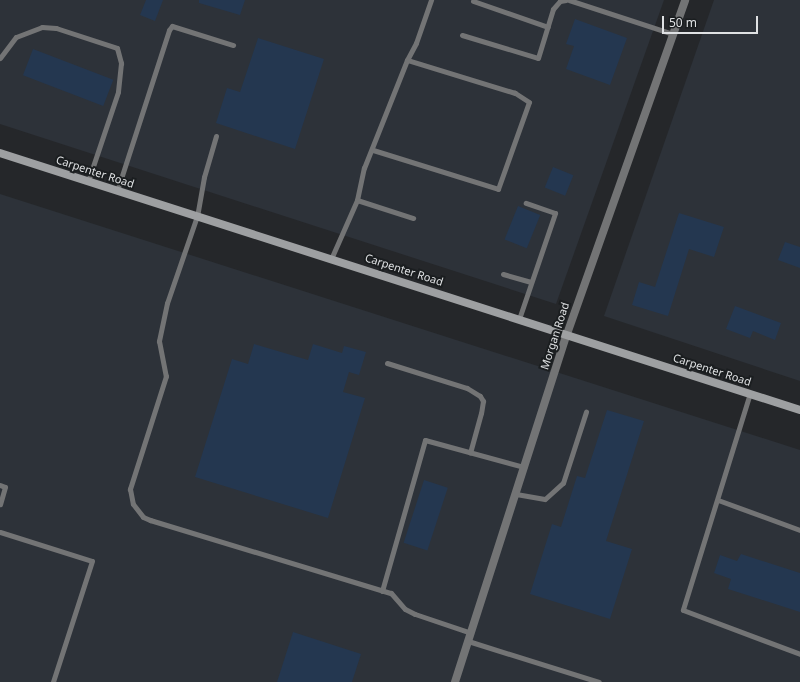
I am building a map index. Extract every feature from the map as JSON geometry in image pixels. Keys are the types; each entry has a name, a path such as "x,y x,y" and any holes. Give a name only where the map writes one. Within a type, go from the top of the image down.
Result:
{"main road":[{"name":"Carpenter Road","path":"0,154 567,334 800,410"}],"street":[{"name":"Morgan Road","path":"455,682 567,334 685,0"}],"lane":[{"path":"331,259 357,200 364,168 373,150 407,60 416,43 431,0"},
{"path":"462,35 538,58 553,9 560,1 568,0 673,34"},
{"path":"473,1 548,27"},
{"path":"117,191 169,30 172,26 233,45"},
{"path":"0,58 16,37 42,27 56,28 117,48 121,63 118,92 88,181"},
{"path":"373,150 498,190 529,102 515,94 407,60"},
{"path":"216,136 204,177 197,216 167,303 159,341 165,381 130,489 133,504 140,514 150,520 382,590 391,594 405,609 415,614 471,633"},
{"path":"357,200 413,218"},
{"path":"519,319 554,213 526,203"},
{"path":"502,274 531,282"},
{"path":"387,363 467,388 480,396 483,401 481,413 470,453"},
{"path":"750,393 683,610 800,654"},
{"path":"516,494 545,499 563,484 586,412"},
{"path":"382,590 425,440 524,468"},
{"path":"0,485 5,487 0,504"},
{"path":"718,500 800,530"},
{"path":"0,532 92,561 53,682"},
{"path":"468,641 599,682"}],"shaded area":[{"path":"0,0 664,0 556,304 0,124"},
{"path":"714,0 800,0 800,381 604,316"},
{"path":"0,194 800,450 800,682 0,682"}],"building":[{"path":"146,0 163,0 155,21 140,15"},
{"path":"199,0 245,0 240,15 199,3"},
{"path":"575,19 627,38 610,85 566,69 574,46 566,44"},
{"path":"258,38 324,59 295,149 216,123 227,88 240,92"},
{"path":"33,49 113,80 103,106 23,75"},
{"path":"553,167 573,175 565,196 545,187"},
{"path":"518,206 540,215 527,248 505,239"},
{"path":"679,213 724,227 714,257 689,249 668,316 632,305 639,282 655,287"},
{"path":"785,242 800,247 800,268 778,260"},
{"path":"735,306 781,323 775,340 753,331 750,338 726,329"},
{"path":"254,344 308,360 313,344 342,353 344,346 366,352 359,375 349,372 343,392 365,398 328,518 195,477 232,359 248,364"},
{"path":"607,410 644,421 606,541 632,549 610,619 530,594 552,524 561,527 577,476 585,478"},
{"path":"424,480 448,488 427,550 404,543"},
{"path":"741,554 800,573 800,612 728,589 731,579 714,573 720,555 737,561"},
{"path":"293,632 361,654 352,682 277,682"}]}
